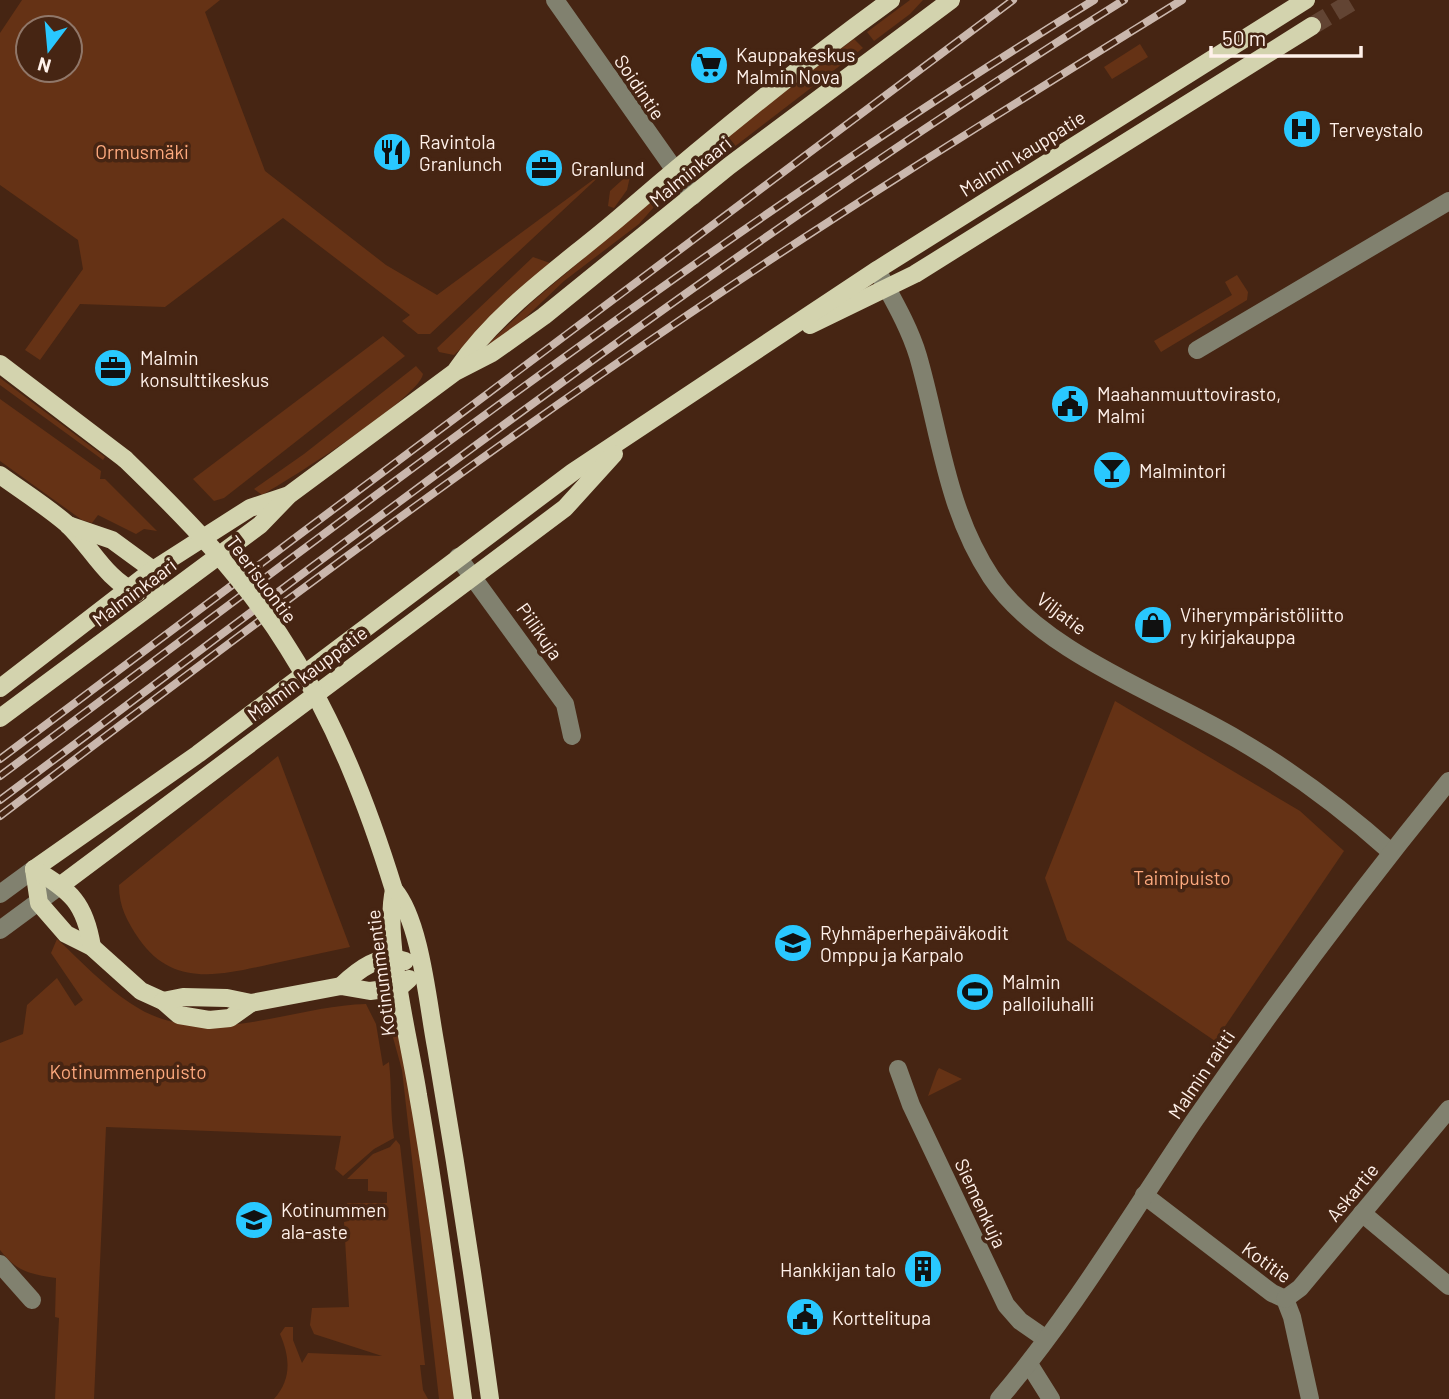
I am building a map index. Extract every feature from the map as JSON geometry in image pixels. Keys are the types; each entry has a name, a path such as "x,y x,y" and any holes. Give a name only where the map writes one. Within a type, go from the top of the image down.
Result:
{"main road":[{"name":"Malminkaari","path":"455,372 472,346 504,314 674,169 891,0"},
{"name":"Malminkaari","path":"0,718 260,525 289,495 455,372 492,353 544,316 693,196 951,0"},
{"name":"Malmin kauppatie","path":"34,869 198,754 573,472 628,438 877,270 1306,0"},
{"name":"Malmin kauppatie","path":"762,346 887,288 1312,26"},
{"name":"Teerisuontie","path":"0,364 125,459 208,542 288,647 352,769 372,818 397,901"},
{"name":"Malmin kauppatie","path":"61,885 565,508 628,438"},
{"path":"0,475 68,525 97,561 128,589 156,601 153,570 111,540 68,525"},
{"name":"Malminkaari","path":"0,688 153,570 250,508 289,495"},
{"path":"34,869 61,885 87,916 92,947"},
{"path":"34,869 38,903 66,934 92,947 141,991 163,1001 179,1015 209,1020 230,1018 251,1003 341,986 370,991 400,987 422,967 396,958 362,967 341,986"},
{"name":"Kotinummentie","path":"397,901 396,958 428,1148 463,1399"},
{"name":"Kotinummentie","path":"397,901 422,967 471,1257 490,1399"}],"street":[{"name":"Soidintie","path":"555,0 693,196"},
{"path":"1197,350 1449,201"},
{"name":"Viljatie","path":"877,270 918,356 955,506 992,579 1052,637 1238,739 1302,781 1391,852"},
{"name":"Piilikuja","path":"458,556 565,704 572,736"},
{"name":"Malmin raitti","path":"999,1399 1029,1364 1283,992 1449,781"},
{"name":"Malmin kauppatie","path":"0,894 34,869"},
{"name":"Malmin kauppatie","path":"0,930 61,885"},
{"name":"Siemenkuja","path":"898,1069 911,1105 1006,1305 1020,1321 1046,1339"},
{"name":"Askartie","path":"1284,1299 1300,1288 1449,1109"},
{"name":"Kotitie","path":"1144,1195 1272,1293 1284,1299 1292,1317 1310,1399"},
{"path":"1362,1213 1449,1286"},
{"path":"0,1264 32,1300"},
{"path":"1029,1364 1051,1399"}],"green space":[{"name":"Ormusmäki","path":"22,0 220,0 205,12 265,171 386,265 437,295 605,171 430,334 418,334 402,321 410,315 283,218 165,307 80,304 40,360 25,350 83,269 78,240 0,185 0,33"},
{"path":"910,0 923,0 910,14 874,41 867,32"},
{"path":"854,39 863,48 725,154 716,142"},
{"path":"1140,44 1148,57 1112,79 1104,67"},
{"path":"631,172 627,190 614,208 608,206 610,191"},
{"path":"654,199 654,207 639,224 564,281 505,337 488,344 532,302"},
{"path":"533,257 550,263 454,355 439,352 437,348"},
{"path":"1237,275 1248,292 1247,300 1161,352 1154,341 1232,295 1225,282"},
{"path":"383,336 405,356 224,498 214,501 193,479"},
{"path":"416,366 423,374 416,385 377,419 262,495 254,489 304,454"},
{"path":"0,378 105,457 103,460 0,385"},
{"path":"0,399 101,471 100,479 105,479 157,531 144,529 136,534 98,515 92,523 82,520 0,461"},
{"name":"Taimipuisto","path":"1115,701 1300,811 1344,851 1215,1041 1067,940 1045,878"},
{"path":"278,756 350,947 216,974 199,974 167,965 152,955 131,926 124,914 119,885"},
{"name":"Kotinummenpuisto","path":"57,939 130,1003 158,1017 187,1025 246,1023 366,1004 376,1024 383,1066 389,1062 390,1072 394,1138 374,1149 343,1176 335,1169 341,1136 106,1127 94,1399 55,1399 59,1318 55,1317 56,1278 25,1271 12,1263 0,1250 0,1043 23,1034 27,1005 57,978 75,1006 83,1000 51,953"},
{"path":"386,1012 395,1024 404,1051 455,1399 439,1399 402,1070"},
{"path":"939,1068 962,1079 928,1096 937,1071"},
{"path":"396,1140 400,1145 425,1365 420,1365 423,1390 428,1399 274,1399 284,1384 288,1368 280,1334 285,1327 293,1327 293,1340 302,1363 308,1353 382,1356 314,1334 310,1325 312,1308 349,1307 344,1222 349,1221 347,1203 387,1203 387,1192 368,1191 368,1179 347,1179 373,1154 390,1147"}],"tunnel":[{"path":"1312,26 1355,0"}],"railway":[{"path":"0,759 1013,0"},
{"path":"0,776 403,475 675,278 952,90 1094,0"},
{"path":"0,800 415,490 694,288 835,189 1124,0"},
{"path":"0,816 341,561 601,374 811,233 1182,0"}],"place":[{"name":"Kauppakeskus Malmin Nova","path":"709,65"},
{"name":"Terveystalo","path":"1302,129"},
{"name":"Ravintola Granlunch","path":"392,152"},
{"name":"Granlund","path":"544,168"},
{"name":"Malmin konsulttikeskus","path":"113,368"},
{"name":"Maahanmuuttovirasto, Malmi","path":"1070,404"},
{"name":"Malmintori","path":"1112,470"},
{"name":"Viherympäristöliitto ry kirjakauppa","path":"1153,625"},
{"name":"Ryhmäperhepäiväkodit Omppu ja Karpalo","path":"793,943"},
{"name":"Malmin palloiluhalli","path":"975,992"},
{"name":"Kotinummen ala-aste","path":"254,1220"},
{"name":"Hankkijan talo","path":"923,1269"},
{"name":"Korttelitupa","path":"805,1317"}]}
